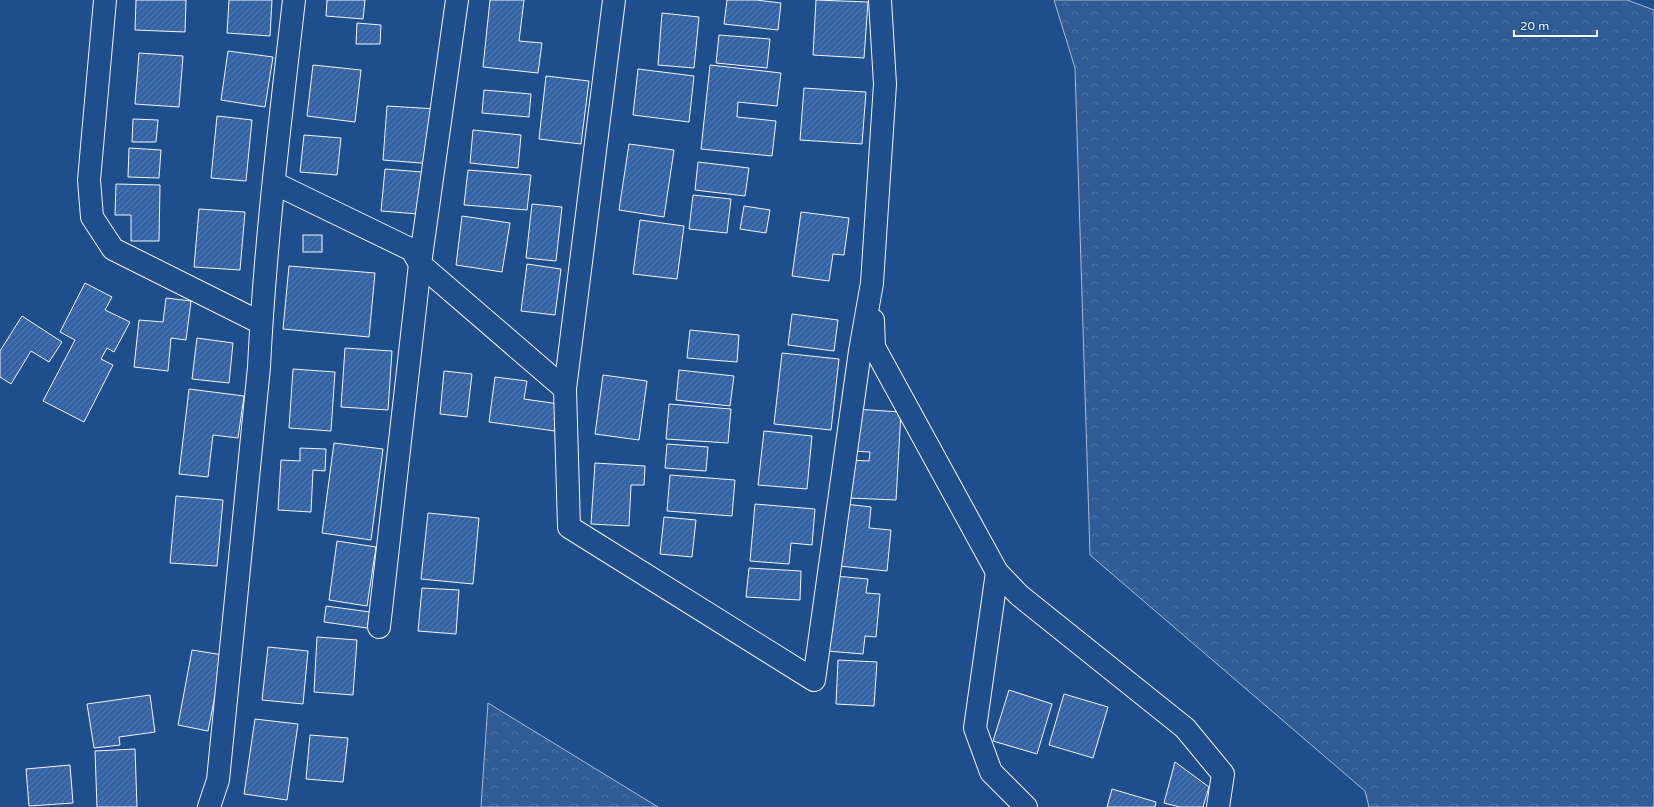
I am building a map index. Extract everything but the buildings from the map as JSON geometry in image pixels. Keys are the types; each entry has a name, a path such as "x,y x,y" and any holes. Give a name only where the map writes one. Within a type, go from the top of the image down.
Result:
{"street":[{"path":"105,0 89,180 92,217 113,249 261,323"},
{"path":"209,807 218,780 258,367 274,183 294,0"},
{"path":"379,627 420,264 457,0"},
{"path":"614,0 565,389 569,528 814,680 860,351 872,283"},
{"path":"880,0 885,84 872,283 874,347 997,572 1019,595 1185,728 1223,774 1218,807"},
{"path":"274,183 412,250 420,264 565,389"},
{"path":"997,572 975,728 991,772 1026,807"}],"green space":[{"path":"1054,0 1627,0 1654,10 1654,807 1369,807 1365,791 1090,555 1075,68"},
{"path":"488,703 658,807 481,807"}]}
